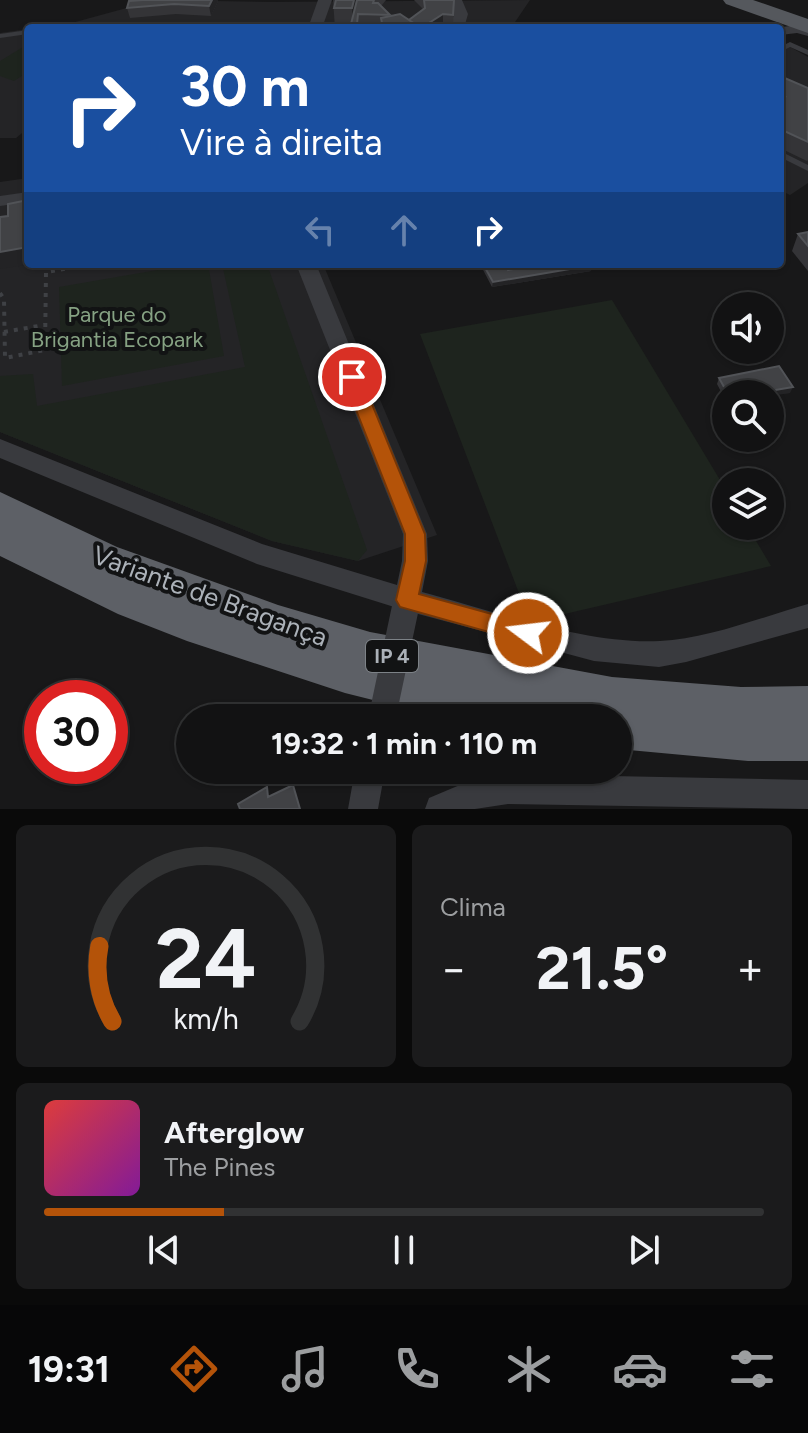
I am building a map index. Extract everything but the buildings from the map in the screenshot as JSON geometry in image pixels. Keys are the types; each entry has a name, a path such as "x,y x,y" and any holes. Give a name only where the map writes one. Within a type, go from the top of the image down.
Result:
{"highway":[{"name":"Variante de Bragança","path":"0,508 102,559 278,625 370,652 612,699 741,709 808,708"},
{"name":"Variante de Bragança","path":"0,536 174,617 322,667 478,704"},
{"path":"632,727 748,738 808,738"}],"main road":[{"path":"723,2 764,24"},
{"path":"723,2 808,29"},
{"path":"784,32 808,39"}],"street":[{"path":"316,24 325,0"},
{"path":"455,0 461,14 458,24"},
{"path":"784,31 808,29"},
{"path":"0,201 24,198"},
{"path":"308,268 415,534 415,561 385,704"},
{"path":"0,448 257,553 407,600 558,641 626,653 659,654 686,650 808,616"},
{"path":"363,809 367,784"},
{"path":"440,809 474,794 508,789 808,795"}],"lane":[{"path":"0,36 24,33"},
{"path":"784,48 790,44 808,53"},
{"path":"784,156 808,168"}],"path":[{"path":"0,293 4,299 5,358 45,350 46,272 70,268"},
{"path":"4,332 44,325"}],"shaded area":[{"path":"156,0 530,0 514,24 68,24"},
{"path":"24,30 24,131 16,138 0,138 0,33"},
{"path":"784,44 808,57 808,183 790,195 784,192"},
{"path":"24,179 24,268 325,268 437,535 358,561 272,541 0,432 0,182"}],"green space":[{"path":"24,46 24,75 14,81 0,76 0,61"},
{"name":"Parque do Brigantia Ecopark","path":"169,268 209,268 224,356 62,386 59,287"},
{"path":"223,268 268,268 367,550 358,561 272,541 0,432 0,376 33,374 37,406 245,367"},
{"path":"612,300 713,468 712,540 755,540 771,566 530,622 420,334"}],"route":[{"path":"352,377 415,534 415,561 407,600 528,633"}]}
